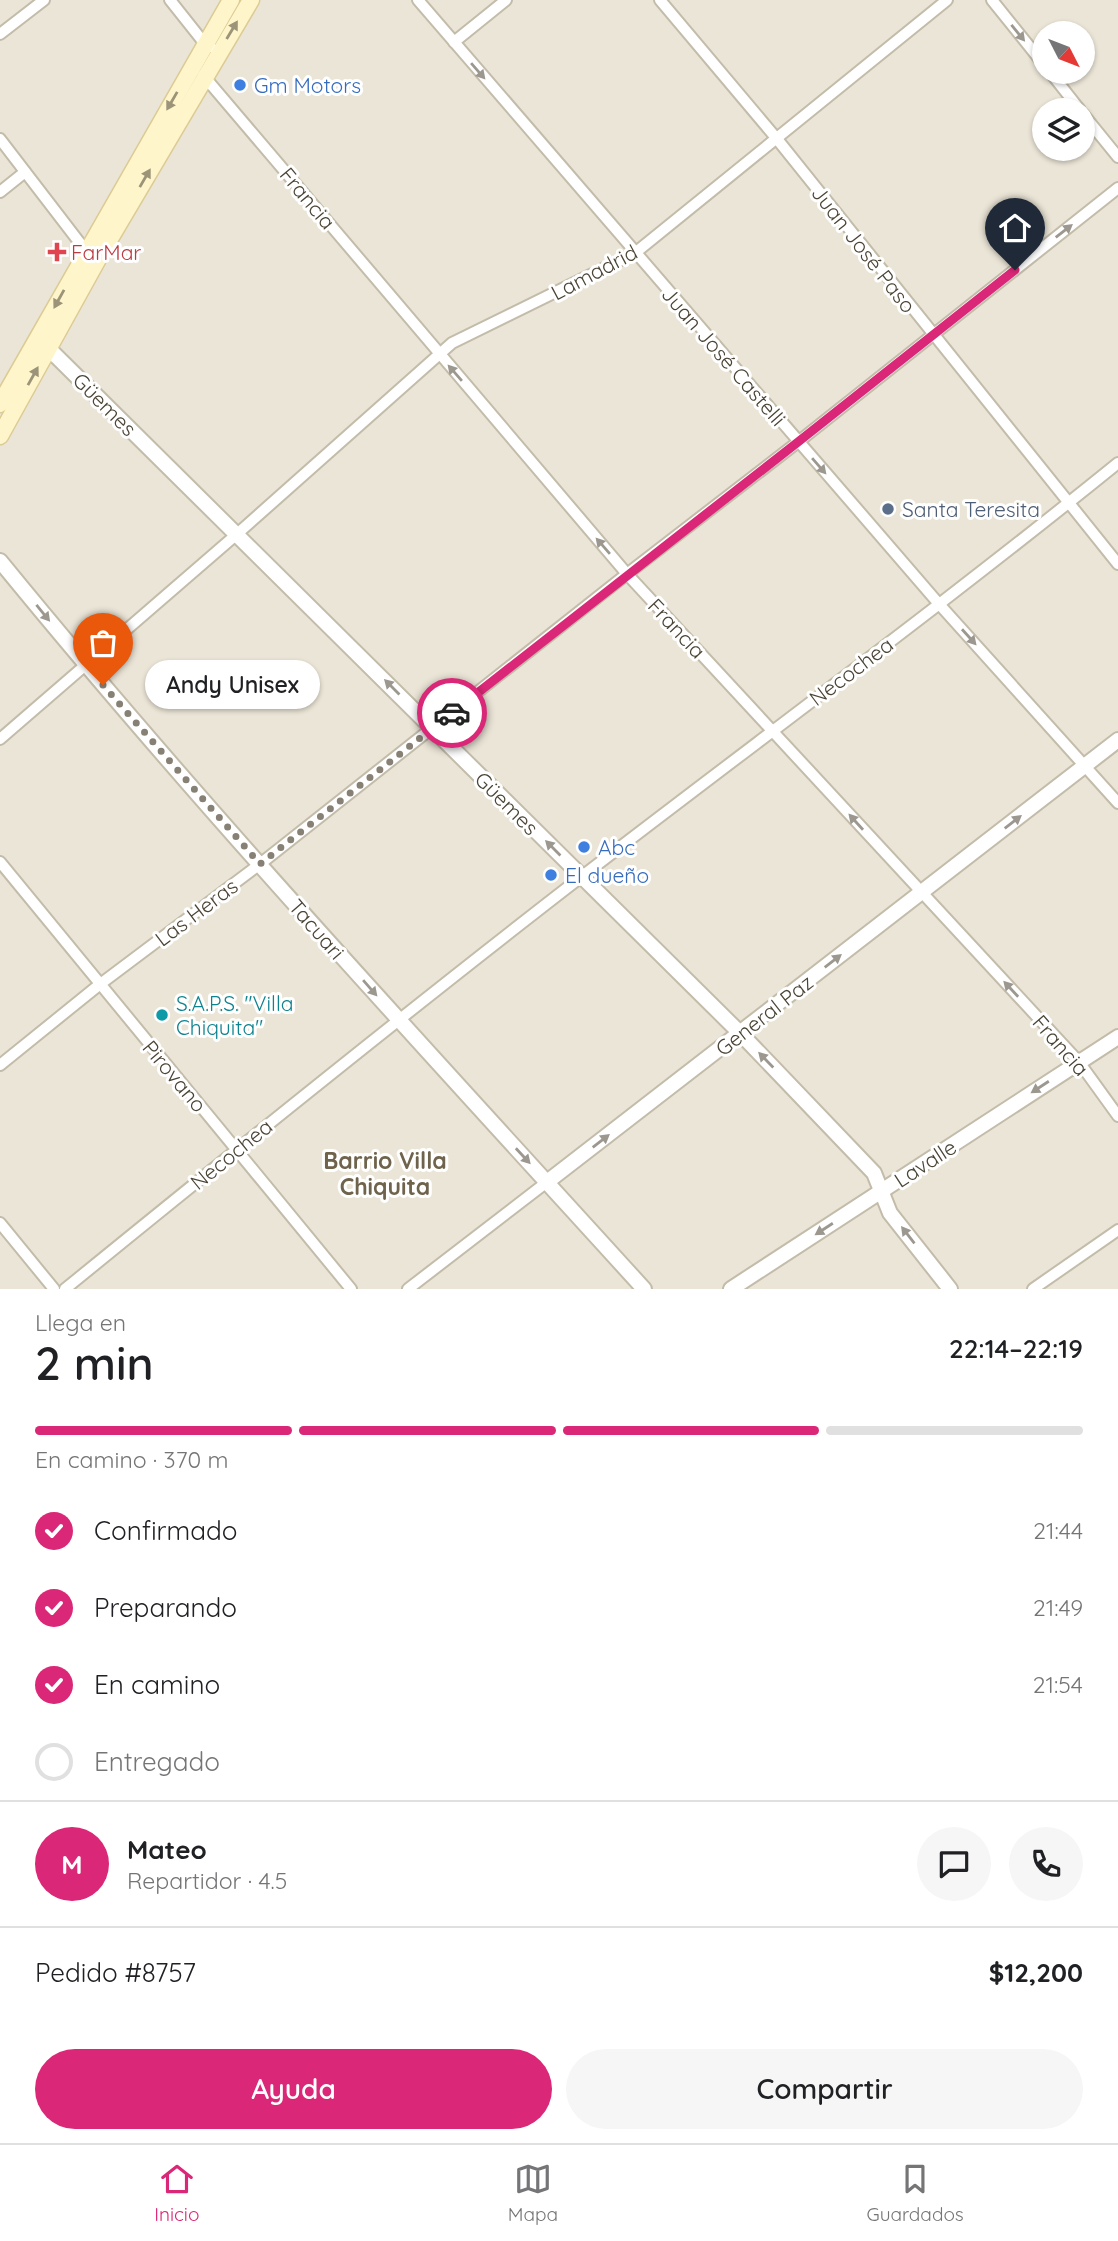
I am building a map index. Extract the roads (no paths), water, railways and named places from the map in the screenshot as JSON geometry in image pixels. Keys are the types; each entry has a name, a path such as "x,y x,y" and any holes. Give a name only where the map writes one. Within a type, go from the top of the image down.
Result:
{"main road":[{"path":"0,404 98,259 212,48 231,0"},
{"path":"212,48 251,0"},
{"path":"0,436 86,251 199,72"}],"street":[{"path":"0,34 44,0"},
{"path":"170,0 212,48"},
{"name":"Juan José Castelli","path":"418,0 939,604 1118,803"},
{"path":"454,42 506,0"},
{"name":"Juan José Paso","path":"660,0 777,139 1118,564"},
{"name":"Lamadrid","path":"85,665 237,534 438,353 452,343 635,253 947,0"},
{"path":"992,0 1032,50"},
{"name":"Francia","path":"199,72 627,574 1079,1062 1118,1116"},
{"path":"1060,84 1071,98"},
{"path":"1095,128 1118,157"},
{"path":"0,139 86,251"},
{"path":"0,192 25,172"},
{"name":"Las Heras","path":"0,1065 99,985 260,864 798,442 1118,188"},
{"name":"Güemes","path":"43,343 740,1033 874,1173 890,1213 950,1289"},
{"name":"Necochea","path":"65,1289 398,1021 1118,463"},
{"name":"Tacuari","path":"0,561 85,665 398,1021 644,1289"},
{"path":"0,738 85,665"},
{"name":"General Paz","path":"408,1289 1118,740"},
{"name":"Pirovano","path":"0,862 351,1289"},
{"name":"Lavalle","path":"731,1289 1118,1037"},
{"path":"0,1223 54,1289"},
{"path":"1033,1289 1118,1230"}],"place":[{"name":"Gm Motors","path":"240,85"},
{"name":"FarMar","path":"57,252"},
{"name":"Santa Teresita","path":"888,509"},
{"name":"Andy Unisex","path":"103,685"},
{"name":"Abc","path":"584,847"},
{"name":"El dueño","path":"551,875"},
{"name":"S.A.P.S. \"Villa Chiquita\"","path":"162,1015"}],"district":[{"name":"Barrio Villa Chiquita","path":"385,1173"}]}
